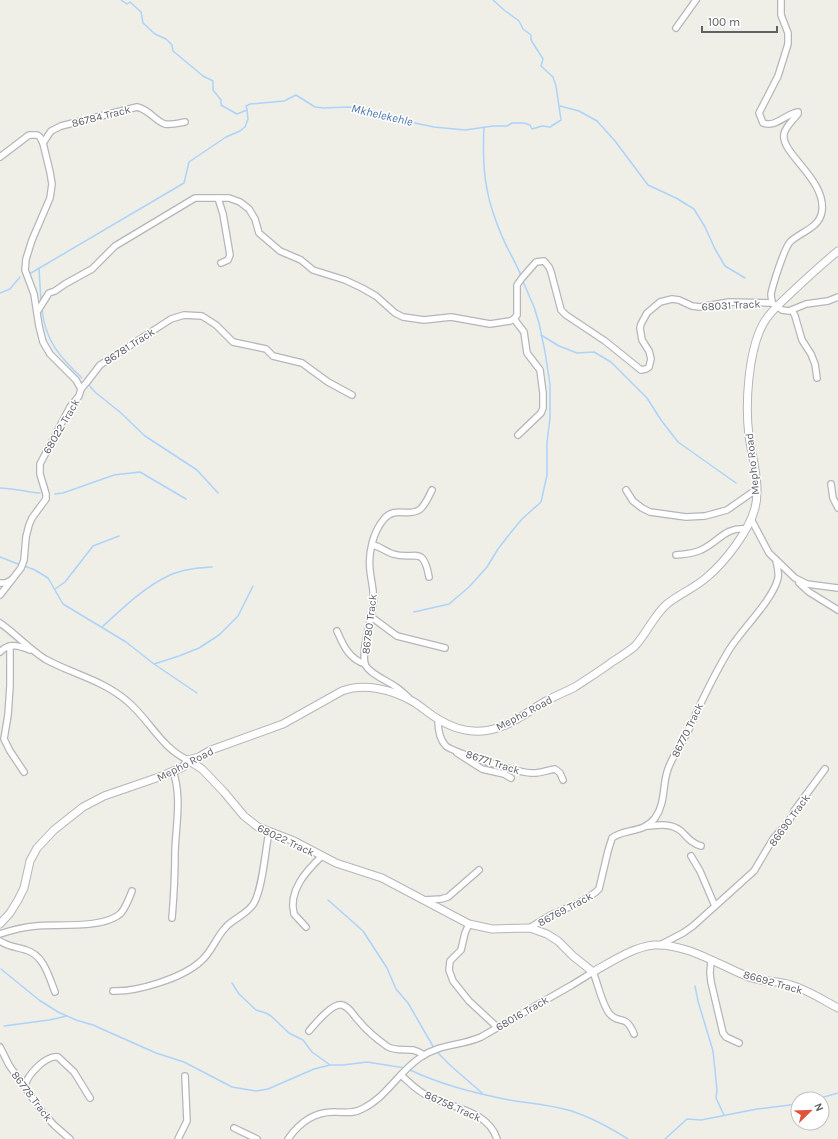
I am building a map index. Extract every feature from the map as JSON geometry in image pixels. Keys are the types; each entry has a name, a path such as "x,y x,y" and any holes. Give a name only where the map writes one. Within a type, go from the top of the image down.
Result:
{"street":[{"path":"676,28 696,0"},
{"path":"774,304 771,294 782,255 786,247 794,239 817,222 821,217 822,212 822,199 816,185 789,150 784,139 785,132 798,112 774,124 768,125 763,123 759,113 778,76 788,44 788,33 781,15 781,0"},
{"name":"86784 Track","path":"43,143 51,131 61,126 137,107 149,112 165,124 185,122"},
{"path":"0,157 29,135 37,135 43,143"},
{"name":"68022 Track","path":"0,595 21,568 24,560 28,525 46,499 40,474 40,464 70,407 79,396 81,390 76,380 46,348 40,334 34,294 26,274 25,265 32,240 50,198 52,184 43,143"},
{"path":"37,312 49,293 92,269 115,246 195,198 235,199 245,205 252,214 257,230 261,236 280,251 301,260 313,270 345,280 362,288 376,296 392,310 403,317 424,320 452,317 490,324 506,322 514,319 524,332 527,353 540,370 543,393 543,408 540,414 518,435"},
{"path":"218,198 224,219 230,255 228,260 221,263"},
{"name":"Mepho Road","path":"0,924 18,900 24,888 30,861 37,848 54,830 93,801 148,782 183,767 188,760 199,757 211,750 282,724 328,698 351,688 363,686 402,696 438,720 456,729 475,732 500,728 575,686 626,653 641,639 659,612 668,604 707,578 720,565 742,537 756,506 757,489 749,435 748,414 749,382 759,333 774,304 838,251"},
{"name":"68031 Track","path":"514,319 517,315 516,289 522,278 536,262 544,261 549,267 562,310 566,315 605,341 639,368 644,370 650,364 650,355 642,340 640,328 647,314 660,302 672,299 679,300 692,306 700,307 729,302 774,304 785,311 792,310"},
{"path":"817,378 815,364 811,354 802,340 792,310 806,304 828,301 838,297"},
{"name":"86781 Track","path":"81,390 100,365 176,316 189,315 202,316 216,324 233,342 266,349 273,356 302,363 328,382 352,395"},
{"path":"831,484 833,498 838,508"},
{"path":"626,490 633,501 650,512 686,517 705,516 727,510 757,489"},
{"name":"86780 Track","path":"410,700 396,686 370,671 365,664 365,653 374,596 370,569 373,545 377,530 385,518 394,512 414,512 418,510 422,507 432,490"},
{"path":"751,519 764,547 776,560 809,592 838,610"},
{"path":"676,555 700,551 727,531 738,528 746,529"},
{"path":"373,545 392,554 418,556 423,558 427,564 429,577"},
{"name":"86770 Track","path":"647,826 656,817 659,811 662,803 668,768 689,729 701,701 734,642 773,592 778,577 776,560"},
{"path":"795,578 807,584 838,588"},
{"path":"0,583 6,583 12,580"},
{"path":"370,616 397,636 445,648"},
{"name":"68022 Track","path":"0,623 13,632 34,652 116,692 128,701 171,749 197,765 209,775 249,821 258,827 294,841 322,856 350,868 382,878 449,915 469,924 492,929 530,928 540,931 553,937 593,972"},
{"path":"337,631 349,654 365,664"},
{"path":"0,652 10,646 17,645 34,652"},
{"path":"10,646 8,719 4,736 10,751 24,772"},
{"path":"438,720 438,726 443,742 450,749 482,769 504,774 511,778"},
{"name":"86771 Track","path":"450,749 496,765 526,773 539,773 555,769 560,773 563,780"},
{"name":"86690 Track","path":"754,872 773,839 789,821 825,769"},
{"path":"172,918 178,808 177,788 173,771"},
{"path":"647,826 665,825 676,828 693,842 701,846"},
{"name":"86769 Track","path":"530,928 544,918 586,899 599,889 612,838 647,826"},
{"path":"113,991 130,990 162,982 202,961 227,926 248,911 253,905 258,889 269,832"},
{"path":"306,927 294,914 293,903 295,893 303,876 322,856"},
{"path":"691,856 700,871 715,906"},
{"path":"424,900 448,897 479,870"},
{"name":"68016 Track","path":"288,1139 298,1125 310,1118 327,1113 349,1113 363,1109 377,1100 413,1062 424,1055 441,1047 475,1040 593,972 636,950 653,945 660,945 688,930 754,872"},
{"path":"0,934 35,926 83,925 109,920 121,913 132,891"},
{"path":"469,924 464,933 461,950 450,961 449,973 453,981 469,1001 498,1027"},
{"path":"0,941 7,946 25,950 37,956 45,968 55,992"},
{"name":"86692 Track","path":"660,945 688,951 750,977 793,985 838,1008"},
{"path":"711,960 710,982 722,1028 726,1037 739,1043"},
{"path":"593,972 605,1008 614,1018 629,1023 634,1034"},
{"path":"309,1031 330,1010 339,1005 352,1011 358,1020 368,1030 390,1048 396,1050 413,1050 424,1055"},
{"name":"86778 Track","path":"0,1047 9,1065 38,1106 54,1126 70,1139"},
{"path":"25,1086 27,1079 43,1062 50,1058 58,1057 74,1072 90,1098"},
{"name":"86758 Track","path":"401,1075 429,1097 468,1111 487,1122 491,1126 497,1139"},
{"path":"178,1139 187,1121 185,1076"},
{"path":"234,1128 257,1139"}],"waterway":[{"name":"Mkhelekehle","path":"121,0 127,4 130,2 141,12 143,23 155,34 166,39 172,45 173,51 203,76 213,81 213,90 221,100 221,105 237,114 247,110 246,106 250,104 284,101 296,95 315,107 350,107 359,111 373,111 410,122 434,127 465,130 493,126 507,126 512,123 524,123 530,125 532,129 542,126 550,127 561,120 556,86 553,77 541,66 543,59 531,40 531,35 523,29 519,21 493,0"},
{"path":"560,106 579,111 597,121 615,141 648,185 676,198 694,209 725,266 745,278"},
{"path":"31,273 184,183 189,162 226,137 240,131 245,127 248,119 247,110"},
{"path":"484,127 483,150 488,196 499,229 521,276"},
{"path":"39,268 41,302"},
{"path":"0,293 10,289 20,277"},
{"path":"414,612 449,604 469,587 487,567 498,549 522,519 541,502 547,475 550,384 539,323 522,279"},
{"path":"42,309 46,330 55,348 82,378"},
{"path":"541,335 559,346 577,353 594,352 611,362 647,398 661,420 678,442 736,483"},
{"path":"88,384 145,436 197,470 218,493"},
{"path":"55,494 63,493 114,475 140,472 186,499"},
{"path":"0,488 40,493"},
{"path":"55,589 65,582 93,546 119,536"},
{"path":"0,557 18,564"},
{"path":"24,566 35,570 48,578 63,604 126,642 154,664 197,693"},
{"path":"102,627 134,598 160,580 180,571 212,567"},
{"path":"154,664 199,648 219,635 238,616 253,586"},
{"path":"328,900 363,931 387,968 396,989 408,1003 434,1048"},
{"path":"1,969 39,1000 58,1012 76,1020 93,1025 156,1053 184,1062 232,1087 256,1091 268,1089 314,1069 330,1065 367,1062 405,1068"},
{"path":"232,983 239,994 256,1010 271,1016 289,1033 303,1040 312,1052 330,1065"},
{"path":"695,986 713,1051 717,1090 716,1098 724,1115"},
{"path":"4,1026 67,1016"},
{"path":"436,1051 482,1093"},
{"path":"408,1069 431,1079 467,1090 504,1099 552,1106 576,1112 599,1122 628,1139"},
{"path":"830,1095 838,1093"},
{"path":"665,1139 687,1119 701,1120 757,1109 790,1105"}]}
